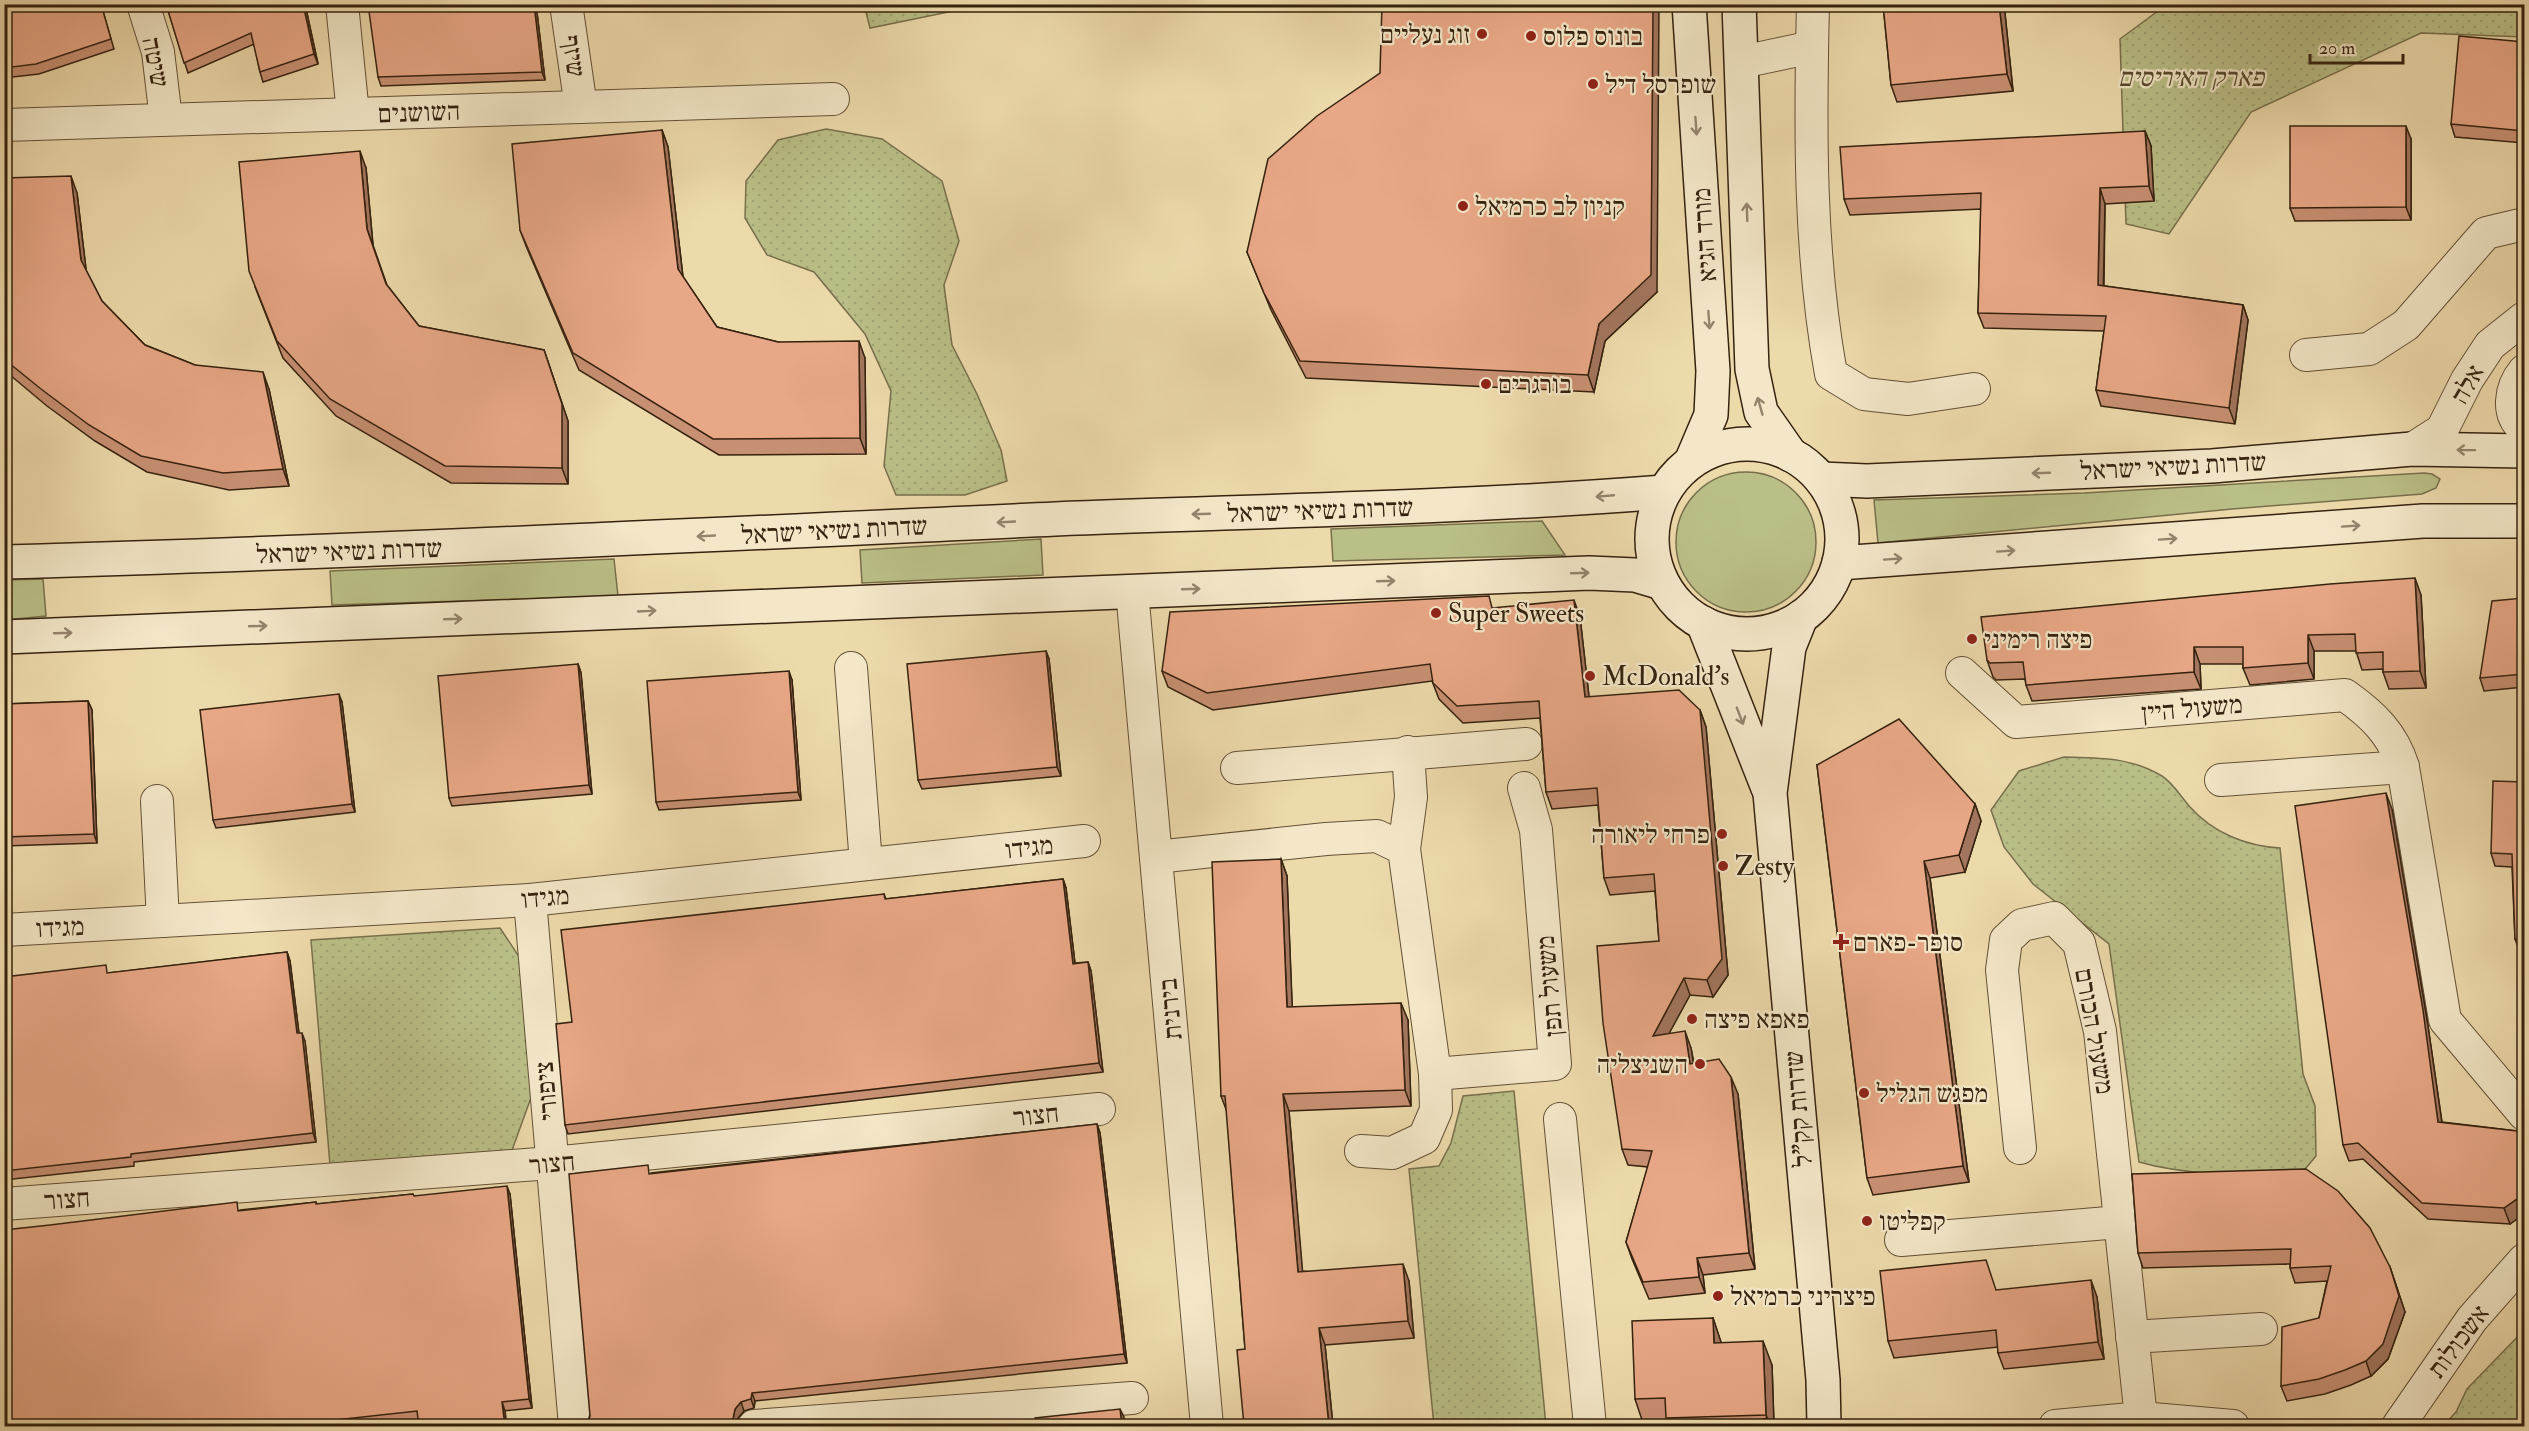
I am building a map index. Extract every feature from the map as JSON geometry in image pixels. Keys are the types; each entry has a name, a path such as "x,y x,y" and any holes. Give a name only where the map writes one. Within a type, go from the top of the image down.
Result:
{"main road":[{"name":"מורד הגיא","path":"1689,4 1713,371 1711,415 1691,462"},
{"name":"מורד הגיא","path":"1739,4 1752,369 1761,412 1791,455"},
{"path":"1750,444 1771,447 1791,455 1821,479 1832,498 1839,519 1842,541 1839,563 1831,584 1818,602 1801,617 1781,627 1759,633 1730,633 1703,623 1679,606 1662,583 1654,561 1651,537 1654,514 1664,492 1676,475 1691,462 1710,452 1730,446 1750,444"},
{"name":"שדרות נשיאי ישראל","path":"1821,479 1866,481 2212,466 2412,448 2524,451"},
{"name":"שדרות נשיאי ישראל","path":"4,562 546,544 1060,519 1550,501 1664,492"},
{"path":"1839,563 2423,521 2524,521"},
{"path":"4,637 1589,573 1635,575 1662,583"},
{"path":"1770,792 1789,647 1801,617"},
{"path":"1703,623 1770,792"},
{"name":"שדרות קק\"ל","path":"1770,792 1823,1380 1824,1426"}],"street":[{"name":"שיטה","path":"143,4 158,52 166,120"},
{"path":"342,4 353,114"},
{"name":"שיזף","path":"566,4 581,107"},
{"path":"1812,4 1811,191 1822,325 1831,374 1864,394 1908,399 1974,389"},
{"path":"1742,62 1812,47"},
{"name":"השושנים","path":"4,125 833,99"},
{"path":"2306,355 2370,349 2406,325 2486,233 2524,224"},
{"name":"אלה","path":"2412,448 2442,430 2468,380 2490,345 2524,318"},
{"name":"אלה","path":"2524,371 2513,393 2511,408 2524,429"},
{"name":"בירנית","path":"1132,591 1207,1426"},
{"path":"850,668 866,864"},
{"name":"משעול היין","path":"1962,673 2016,722 2345,695 2366,710 2385,728 2398,748 2403,767 2445,1020 2524,1114"},
{"path":"1237,768 1526,744"},
{"path":"1361,1151 1392,1153 1424,1138 1436,1110 1435,1074 1404,849 1411,797 1408,752"},
{"path":"2221,780 2403,767"},
{"name":"משעול תפן","path":"1435,1074 1555,1064 1536,830 1524,788"},
{"path":"157,801 163,921"},
{"path":"1156,856 1377,836 1404,849"},
{"name":"מגידו","path":"4,930 530,900 1084,841"},
{"name":"ציפורי","path":"530,900 575,1426"},
{"name":"משעול הכורם","path":"2020,1148 2002,970 2006,940 2022,925 2054,918 2079,943 2100,1031 2141,1418"},
{"name":"חצור","path":"4,1204 552,1163 1098,1109"},
{"path":"1560,1119 1590,1426"},
{"path":"1901,1240 2120,1222"},
{"name":"אשכולות","path":"2398,1426 2472,1319 2524,1260"},
{"path":"2132,1337 2261,1329"},
{"path":"754,1426 1132,1398"},
{"path":"2055,1426 2141,1418 2233,1426"}],"green space":[{"path":"864,4 983,4 983,5 870,28"},
{"name":"פארק האיריסים","path":"2166,5 2524,5 2524,37 2421,33 2251,112 2169,234 2126,224 2120,39"},
{"path":"826,129 882,139 942,181 959,241 944,285 952,345 977,394 1001,450 1007,481 965,495 896,495 884,466 891,391 865,334 814,272 767,255 745,218 746,181 778,140"},
{"path":"1746,472 1773,478 1785,484 1795,493 1804,503 1810,515 1816,542 1810,569 1804,581 1795,591 1785,600 1773,606 1746,612 1719,606 1707,600 1697,591 1688,581 1682,569 1676,542 1682,515 1688,503 1697,493 1707,484 1719,478"},
{"path":"2432,474 2440,479 2436,488 2422,494 2232,509 1878,543 1874,500 2084,493"},
{"path":"1542,521 1565,555 1333,561 1331,529"},
{"path":"1041,539 1043,575 862,583 860,550"},
{"path":"614,559 618,596 332,605 330,571"},
{"path":"43,579 46,616 5,620 5,580"},
{"path":"2064,757 2114,760 2150,770 2166,779 2199,816 2220,831 2243,841 2280,848 2303,1074 2315,1106 2316,1156 2301,1174 2199,1172 2139,1162 2109,944 2033,884 2004,847 1991,810 2019,771"},
{"path":"500,928 520,958 532,1095 511,1153 408,1158 330,1165 311,940"},
{"path":"1514,1091 1546,1426 1434,1426 1409,1169 1439,1166 1451,1143 1463,1096"},
{"path":"2524,1330 2524,1426 2443,1426 2456,1412 2467,1389"}],"building":[{"path":"4,4 101,4 111,39 36,64 4,68"},
{"path":"166,4 303,4 314,54 260,72 251,33 184,63"},
{"path":"368,4 534,4 542,72 378,77"},
{"name":"קניון לב כרמיאל","path":"1382,4 1653,4 1651,275 1599,324 1588,375 1300,361 1264,293 1247,252 1268,159 1317,116 1380,73"},
{"path":"1883,4 1999,4 2007,74 1891,85"},
{"path":"2459,36 2524,42 2524,131 2451,124"},
{"path":"2290,126 2406,126 2406,207 2290,208"},
{"path":"662,130 678,269 717,327 778,342 859,341 860,438 713,439 573,353 520,230 512,144"},
{"path":"2145,131 2149,186 2100,188 2098,285 2243,305 2229,408 2096,390 2106,316 1978,313 1981,193 1844,199 1840,147"},
{"path":"360,151 367,229 386,284 419,326 544,350 562,404 562,468 445,466 330,399 277,341 249,271 239,162"},
{"path":"71,176 81,260 102,301 145,345 195,365 263,372 283,469 223,473 141,456 89,425 4,359 4,178"},
{"path":"2415,578 2420,671 2383,672 2383,652 2356,653 2355,634 2308,635 2308,663 2243,668 2243,647 2194,647 2194,672 2026,685 2023,662 1990,663 1987,660 1981,617"},
{"path":"1489,596 1492,608 1574,600 1585,697 1679,690 1700,710 1722,959 1707,980 1684,978 1653,1036 1685,1031 1690,1064 1719,1059 1731,1077 1749,1253 1697,1258 1699,1277 1643,1282 1626,1242 1652,1151 1622,1149 1603,1023 1597,946 1659,941 1654,874 1604,878 1597,788 1546,792 1539,701 1457,706 1433,683 1430,664 1207,693 1162,671 1170,612"},
{"path":"2524,598 2524,674 2480,678 2492,601"},
{"path":"1046,651 1057,767 918,780 907,664"},
{"path":"578,664 589,785 449,798 438,676"},
{"path":"789,671 798,792 656,802 647,681"},
{"path":"339,694 352,804 213,820 200,710"},
{"path":"88,701 94,834 4,837 4,704"},
{"path":"1899,719 1975,804 1959,855 1924,861 1963,1166 1867,1178 1817,765"},
{"path":"2493,781 2524,782 2524,939 2515,939 2512,854 2491,853"},
{"path":"2386,793 2423,1010 2438,1122 2517,1131 2524,1142 2524,1194 2504,1208 2422,1203 2358,1143 2343,1145 2295,806"},
{"path":"1281,859 1287,1007 1401,1003 1405,1090 1283,1094 1298,1272 1403,1264 1408,1321 1319,1328 1329,1426 1244,1426 1237,1350 1245,1349 1225,1096 1221,1096 1212,862"},
{"path":"1063,879 1073,964 1088,962 1099,1063 565,1125 556,1024 572,1022 561,930 884,894 885,899"},
{"path":"287,952 297,1033 302,1033 313,1133 4,1171 4,977 106,965 107,973"},
{"path":"1097,1124 1124,1354 752,1393 751,1399 741,1402 735,1409 733,1419 736,1426 587,1426 590,1416 569,1174 648,1165 649,1174"},
{"path":"2306,1169 2338,1191 2370,1228 2390,1267 2399,1296 2383,1344 2366,1361 2319,1379 2281,1386 2282,1327 2319,1318 2331,1266 2290,1268 2291,1249 2138,1253 2132,1174"},
{"path":"507,1186 529,1399 502,1402 505,1426 419,1426 417,1411 280,1426 4,1426 4,1230 237,1202 238,1211"},
{"path":"1986,1260 1996,1290 2091,1280 2098,1342 1998,1353 1996,1330 1888,1341 1880,1271"},
{"path":"1713,1318 1714,1343 1763,1341 1766,1415 1666,1418 1665,1398 1635,1399 1632,1321"},
{"path":"1120,1409 1122,1426 993,1426 1036,1422 1035,1418"},
{"path":"1766,1418 1767,1426 1748,1426"}],"place":[{"name":"זוג נעליים","path":"1482,34"},
{"name":"בונוס פלוס","path":"1531,36"},
{"name":"שופרסל דיל","path":"1593,84"},
{"name":"קניון לב כרמיאל","path":"1463,206"},
{"name":"בורגרים","path":"1486,384"},
{"name":"Super Sweets","path":"1436,613"},
{"name":"פיצה רימיני","path":"1972,639"},
{"name":"McDonald's","path":"1590,676"},
{"name":"פרחי ליאורה","path":"1722,834"},
{"name":"Zesty","path":"1723,866"},
{"name":"סופר-פארם","path":"1841,942"},
{"name":"פאפא פיצה","path":"1692,1019"},
{"name":"השניצליה","path":"1700,1064"},
{"name":"מפגש הגליל","path":"1864,1093"},
{"name":"קפליטו","path":"1867,1221"},
{"name":"פיצריני כרמיאל","path":"1718,1296"}]}
